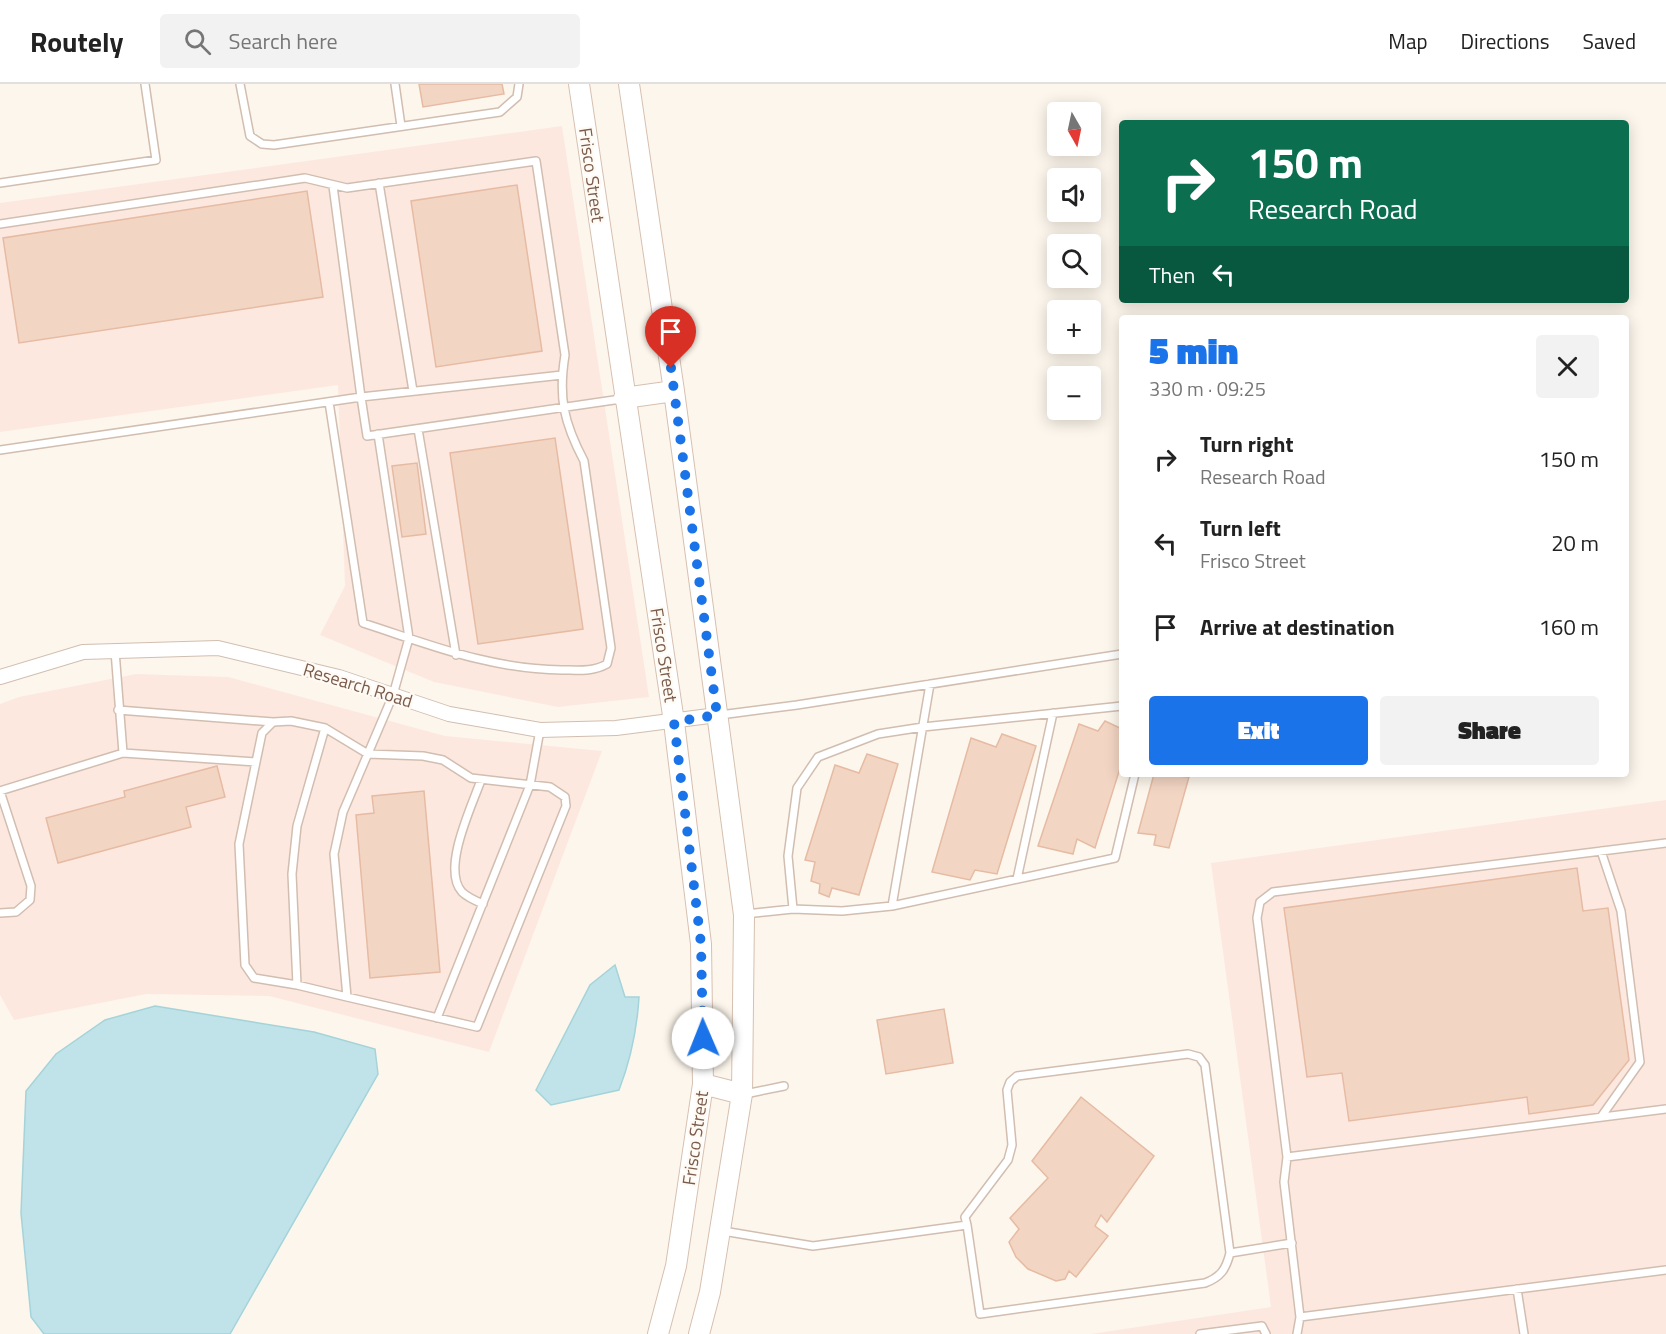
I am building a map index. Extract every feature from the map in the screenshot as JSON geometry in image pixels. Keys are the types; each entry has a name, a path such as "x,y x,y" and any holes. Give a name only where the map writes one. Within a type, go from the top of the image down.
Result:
{"street":[{"name":"Frisco Street","path":"579,84 674,722 701,944 704,1084 676,1266 658,1334"},
{"path":"629,84 674,392 744,915 742,1094 710,1292 699,1334"},
{"path":"624,398 674,392"},
{"name":"Research Road","path":"0,677 83,652 218,648 339,676 449,714 540,730 616,728 717,715"},
{"path":"704,1084 742,1094"}],"lane":[{"path":"0,183 156,160 145,84"},
{"path":"240,84 250,136 262,144 274,145 500,112 517,97 519,84"},
{"path":"395,84 401,126"},
{"path":"0,224 305,178 347,188 536,161 565,355 562,375 563,407 570,435 584,461 610,658 602,667 587,670 536,670 487,663 456,655 363,623 329,402"},
{"path":"379,183 412,391"},
{"path":"333,186 367,436 624,398"},
{"path":"0,450 361,397 562,375"},
{"path":"418,429 456,655"},
{"path":"347,997 334,854 343,812 393,695 409,638 378,434"},
{"path":"115,651 123,753"},
{"path":"717,715 1119,654"},
{"path":"892,906 930,684"},
{"path":"793,909 788,856 797,788 818,756 878,734 922,727 1119,706"},
{"path":"118,710 273,722 291,721 325,728 368,754 423,756 443,760 471,778 557,790 565,797 564,815 477,1027 297,985 254,978 245,965 239,844 262,734 273,722"},
{"path":"1017,879 1053,713"},
{"path":"297,985 292,874 297,826 325,728"},
{"path":"437,1018 530,785 540,730"},
{"path":"0,913 16,912 30,900 31,886 0,791 123,753 256,762"},
{"path":"744,915 793,909 842,911 892,906 1115,858 1134,777"},
{"path":"481,780 456,855 455,873 463,893 483,904"},
{"path":"1297,1334 1300,1317 1284,1182 1287,1157 1257,918 1260,902 1273,892 1666,843"},
{"path":"1601,851 1621,911 1640,1062 1601,1117"},
{"path":"1188,1054 1199,1057 1205,1065 1230,1253 1227,1267 1217,1279 1205,1283 980,1314 965,1217 1008,1160 1012,1145 1007,1090 1010,1082 1017,1076 1188,1054"},
{"path":"742,1094 784,1086"},
{"path":"1287,1157 1666,1109"},
{"path":"720,1231 813,1246 967,1225"},
{"path":"1230,1253 1292,1243"},
{"path":"1300,1317 1666,1270"},
{"path":"1518,1289 1524,1334"},
{"path":"1200,1334 1262,1326 1266,1334"}],"shaded area":[{"path":"562,126 649,697 558,707 434,682 320,635 345,586 338,385 0,432 0,203"},
{"path":"136,674 228,677 445,736 602,751 489,1052 269,996 146,994 14,1020 0,995 0,704 19,697"},
{"path":"1666,800 1666,1334 1091,1334 1271,1307 1211,863"}],"water":[{"path":"615,965 625,997 639,997 633,1044 619,1090 551,1105 536,1090 590,985"},
{"path":"155,1006 314,1032 375,1049 378,1074 230,1334 44,1334 31,1317 21,1213 26,1091 56,1054 105,1020"}],"building":[{"path":"419,84 502,84 504,94 423,107"},
{"path":"517,185 542,351 436,367 411,201"},
{"path":"307,191 323,297 19,343 3,238"},
{"path":"555,438 583,629 478,644 450,453"},
{"path":"417,463 426,534 402,537 392,466"},
{"path":"1105,721 1119,728 1119,772 1095,848 1077,839 1073,854 1038,846 1079,724 1098,731"},
{"path":"1002,734 1036,746 997,874 975,870 970,880 932,872 971,738 996,747"},
{"path":"867,754 898,764 859,895 832,888 829,897 819,893 820,884 811,881 815,862 805,860 835,765 859,773"},
{"path":"217,766 225,797 186,807 191,827 58,863 46,818 125,797 124,791"},
{"path":"1153,777 1189,777 1169,848 1154,845 1156,835 1138,833"},
{"path":"424,791 440,972 370,978 356,815 374,813 372,796"},
{"path":"1577,868 1583,911 1608,908 1629,1060 1593,1105 1529,1114 1527,1097 1349,1121 1342,1073 1307,1077 1284,908"},
{"path":"944,1009 953,1063 886,1074 877,1020"},
{"path":"1081,1097 1154,1156 1107,1222 1101,1215 1095,1226 1108,1236 1076,1277 1069,1271 1065,1279 1056,1281 1028,1269 1016,1257 1009,1242 1019,1229 1010,1218 1048,1178 1032,1161"}],"route":[{"path":"671,368 717,715 674,722 701,944 703,1038"}]}
